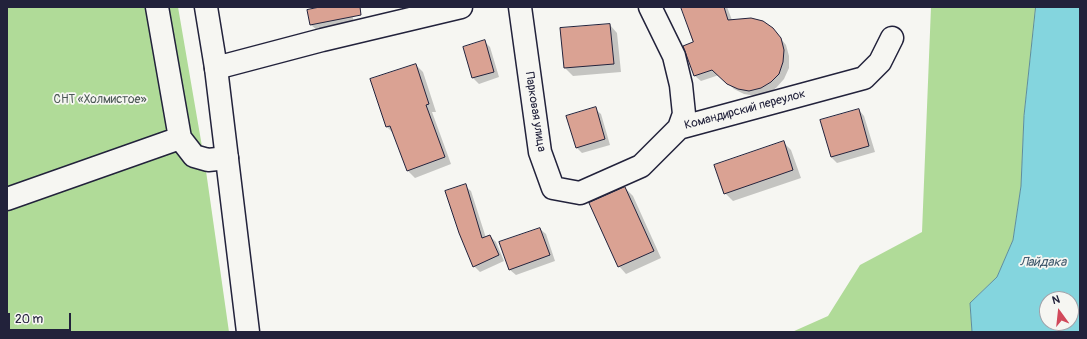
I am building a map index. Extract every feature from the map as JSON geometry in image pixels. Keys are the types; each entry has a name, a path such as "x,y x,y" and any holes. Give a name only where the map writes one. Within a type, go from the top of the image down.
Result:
{"street":[{"path":"157,7 180,138 194,156 208,160 226,158"},
{"path":"206,7 216,68 248,332"},
{"path":"216,68 322,40 461,7"},
{"name":"Парковая улица","path":"520,7 540,152 553,188 580,193 641,166 678,128"},
{"name":"Командирский переулок","path":"650,7 674,56 681,85 684,114 678,128"},
{"name":"Командирский переулок","path":"678,128 864,78 880,62 892,38"},
{"path":"7,199 180,138"}],"green space":[{"name":"СНТ «Холмистое»","path":"7,7 178,7 205,164 229,332 7,332"},
{"path":"931,7 1036,7 1024,116 1021,186 1013,240 997,277 970,303 972,332 792,332 828,316 860,265 922,232"}],"water":[{"name":"Лайдака","path":"1036,7 1080,7 1080,332 972,332 970,303 997,277 1013,240 1021,186 1024,116"}],"building":[{"path":"320,7 360,7 361,15 310,25 307,10"},
{"path":"681,7 724,7 728,20 751,18 763,21 773,28 781,38 784,50 783,62 779,74 771,82 761,88 749,91 738,89 727,84 712,70 694,76 683,46 693,42"},
{"path":"610,24 614,64 564,68 560,28"},
{"path":"485,40 494,72 472,78 463,47"},
{"path":"416,64 429,104 426,105 445,157 407,171 390,126 386,127 370,79"},
{"path":"596,107 605,139 576,148 566,116"},
{"path":"859,109 869,146 831,157 820,120"},
{"path":"784,141 793,170 724,194 714,165"},
{"path":"466,184 482,238 490,235 499,255 473,267 459,233 445,191"},
{"path":"625,187 654,251 618,267 589,203"},
{"path":"540,228 550,255 509,270 499,242"}]}
